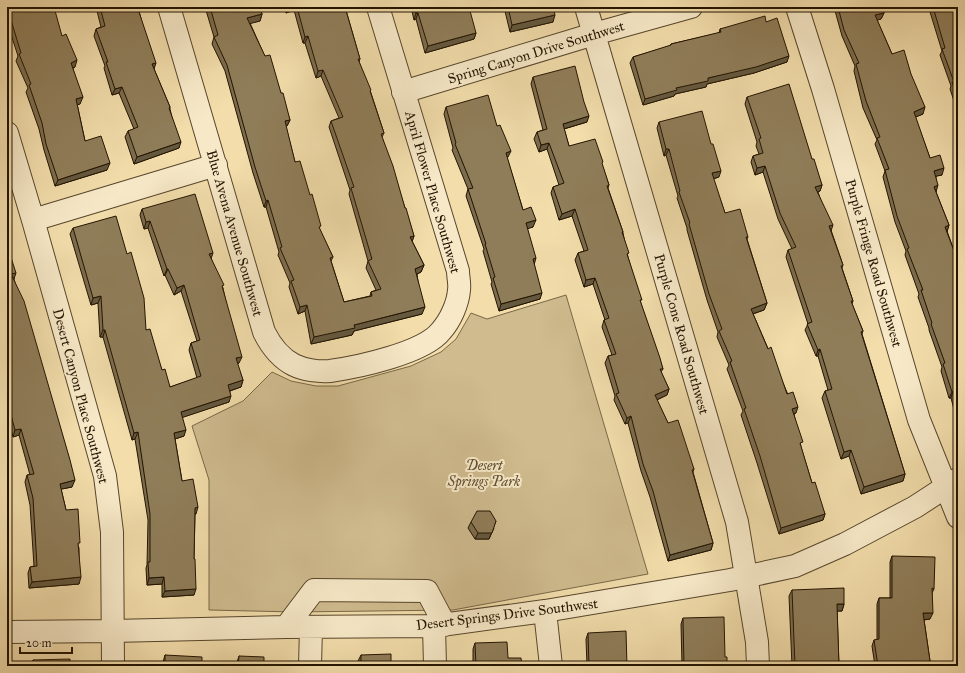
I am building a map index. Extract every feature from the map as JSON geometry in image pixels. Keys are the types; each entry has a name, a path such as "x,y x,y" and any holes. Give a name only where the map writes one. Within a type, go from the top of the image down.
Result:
{"street":[{"name":"Blue Avena Avenue Southwest","path":"169,7 264,332 270,345 283,358 295,366 311,370 329,371 380,361"},
{"name":"April Flower Place Southwest","path":"378,7 458,272 459,290 452,315 440,333 418,348 380,361"},
{"name":"Purple Cone Road Southwest","path":"586,7 737,522 757,642 758,666"},
{"name":"Spring Canyon Drive Southwest","path":"403,92 594,34 691,7"},
{"name":"Purple Fringe Road Southwest","path":"797,7 823,89 919,420 952,483 958,517"},
{"name":"Desert Canyon Place Southwest","path":"7,133 105,476 112,532 113,666"},
{"path":"33,220 216,165"},
{"name":"Desert Springs Drive Southwest","path":"7,632 440,626 545,612 795,566 845,544 915,507 952,483"},
{"path":"286,627 314,590 427,591 440,626 435,666"},
{"path":"545,612 551,666"},
{"path":"310,666 311,627"}],"green space":[{"name":"Desert Springs Park","path":"566,295 648,574 453,610 295,612 209,610 209,480 192,426 243,401 272,372 291,381 316,386 338,386 411,366 441,352 456,339 471,313 487,319"}],"building":[{"path":"7,7 54,7 62,36 66,34 77,60 71,63 83,97 76,99 85,141 101,136 110,163 58,180 46,144 42,123 29,85 31,84 19,54 21,53"},
{"path":"100,7 139,7 140,9 138,9 156,63 152,64 170,107 169,108 181,142 137,157 128,131 138,127 122,87 115,89 106,62 108,62 96,29 105,26"},
{"path":"210,7 260,7 262,14 247,18 265,56 270,55 281,93 283,93 290,120 285,121 295,162 300,161 310,195 312,194 321,226 319,227 333,257 330,258 344,302 372,296 371,292 381,289 368,261 372,259 351,188 354,187 331,121 343,117 323,70 318,71 308,36 305,37 297,7 345,7 360,59 358,59 371,90 370,91 384,133 381,134 393,166 414,236 410,237 424,265 415,269 425,307 354,325 355,328 314,337 307,305 300,307 291,281 294,280 280,248 282,247 268,200 266,201 255,167 227,65 214,37 218,35"},
{"path":"415,7 452,7 453,10 462,7 469,7 476,33 428,46"},
{"path":"508,7 553,7 555,15 512,25"},
{"path":"838,7 882,7 884,13 875,15 892,54 904,50 911,74 925,107 914,112 930,158 940,155 944,168 934,171 938,185 934,187 949,225 945,227 957,259 955,260 958,269 958,410 943,364 945,363 921,290 923,290 907,249 909,248 897,216 885,170 889,169 877,138 880,137 866,101 856,64 859,63 844,30"},
{"path":"933,7 958,7 958,99 952,82 954,82 942,49 945,48"},
{"path":"765,16 766,22 777,18 789,56 756,67 708,78 708,81 676,88 677,90 645,99 633,57 671,44 721,32 720,29"},
{"path":"575,66 589,116 563,124 569,146 595,139 609,185 607,186 629,253 627,254 642,300 640,300 663,369 660,369 669,389 655,395 668,423 678,420 694,469 692,470 713,543 670,555 653,491 643,464 631,416 627,418 616,394 619,393 608,356 616,354 604,320 609,318 595,278 586,280 578,253 588,250 575,209 562,214 553,187 564,183 549,143 541,145 537,132 547,129 533,77"},
{"path":"789,84 812,159 814,159 822,185 815,187 833,225 829,226 843,265 841,266 853,301 851,301 863,331 861,332 905,474 864,487 851,450 844,452 825,391 832,389 820,349 818,350 807,324 812,322 788,250 796,247 780,213 765,166 757,168 753,156 763,153 759,139 761,138 747,97"},
{"path":"488,95 497,126 500,125 511,151 506,153 523,210 531,207 536,220 526,223 536,258 533,259 542,293 501,304 493,278 495,277 486,244 468,189 473,188 455,144 456,143 446,107"},
{"path":"702,111 711,144 713,144 721,171 712,173 725,213 740,209 748,237 746,237 767,303 751,309 768,349 771,347 787,394 793,392 798,407 792,409 803,442 800,443 812,483 815,482 825,514 781,528 760,456 744,409 746,408 730,362 732,361 719,331 722,329 709,294 689,224 690,223 679,192 680,191 669,149 666,149 659,122"},
{"path":"195,194 213,253 209,254 224,285 222,286 242,357 236,358 243,380 228,385 231,396 181,412 186,430 174,433 182,481 193,479 198,507 195,508 194,559 196,589 165,591 164,577 149,578 148,562 150,562 150,514 138,432 134,433 105,330 103,330 101,296 93,298 73,228 116,216 127,254 131,252 144,298 146,330 150,329 162,370 165,369 170,387 201,376 191,343 200,340 184,285 177,288 167,269 150,221 146,222 142,209"},
{"path":"7,245 16,273 11,274 24,301 75,480 60,484 66,510 78,509 80,543 78,543 81,577 32,582 30,567 37,566 33,498 27,475 34,474 21,429 15,430 7,400"},
{"path":"477,511 490,511 496,521 492,533 478,533 471,522"},
{"path":"892,556 935,557 934,589 932,588 933,613 923,613 930,661 927,662 927,666 878,666 874,640 879,639 879,598 892,598"},
{"path":"844,588 844,604 837,604 839,666 795,666 792,590"},
{"path":"724,617 725,657 727,657 727,666 684,666 683,618"},
{"path":"626,631 627,666 589,666 588,633"},
{"path":"507,642 508,658 521,658 522,666 476,666 475,643"},
{"path":"391,654 391,666 347,666 346,664 361,663 361,655"},
{"path":"165,655 202,657 202,666 165,666"},
{"path":"239,656 264,657 264,664 278,666 238,666"},
{"path":"70,659 70,666 33,666 33,660"}]}
